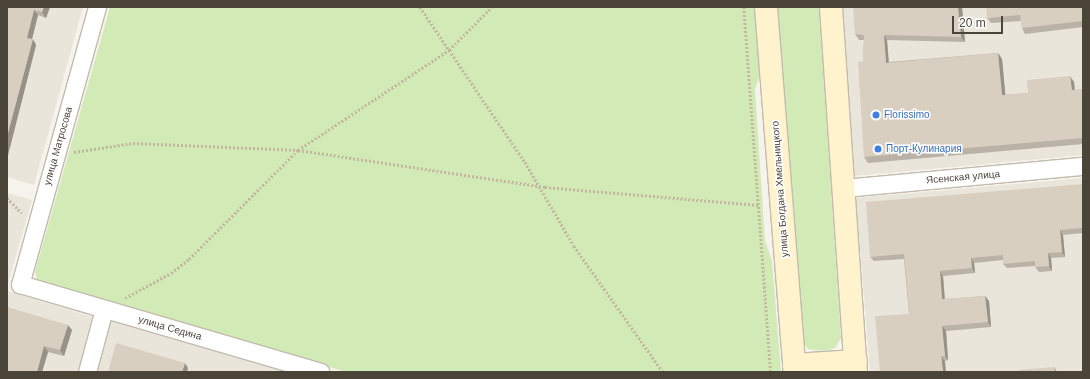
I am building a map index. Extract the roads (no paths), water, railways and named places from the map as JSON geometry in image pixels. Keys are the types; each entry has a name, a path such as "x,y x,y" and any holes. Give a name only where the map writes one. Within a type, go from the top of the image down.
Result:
{"main road":[{"name":"улица Богдана Хмельницкого","path":"766,7 794,368"},
{"path":"794,368 856,367 831,7"}],"street":[{"name":"улица Матросова","path":"20,284 97,7"},
{"name":"Ясенская улица","path":"844,188 1083,166"},
{"name":"улица Седина","path":"20,284 320,372"},
{"path":"87,372 104,309"}],"place":[{"name":"Florissimo","path":"876,115"},
{"name":"Порт-Кулинария","path":"878,149"}]}
